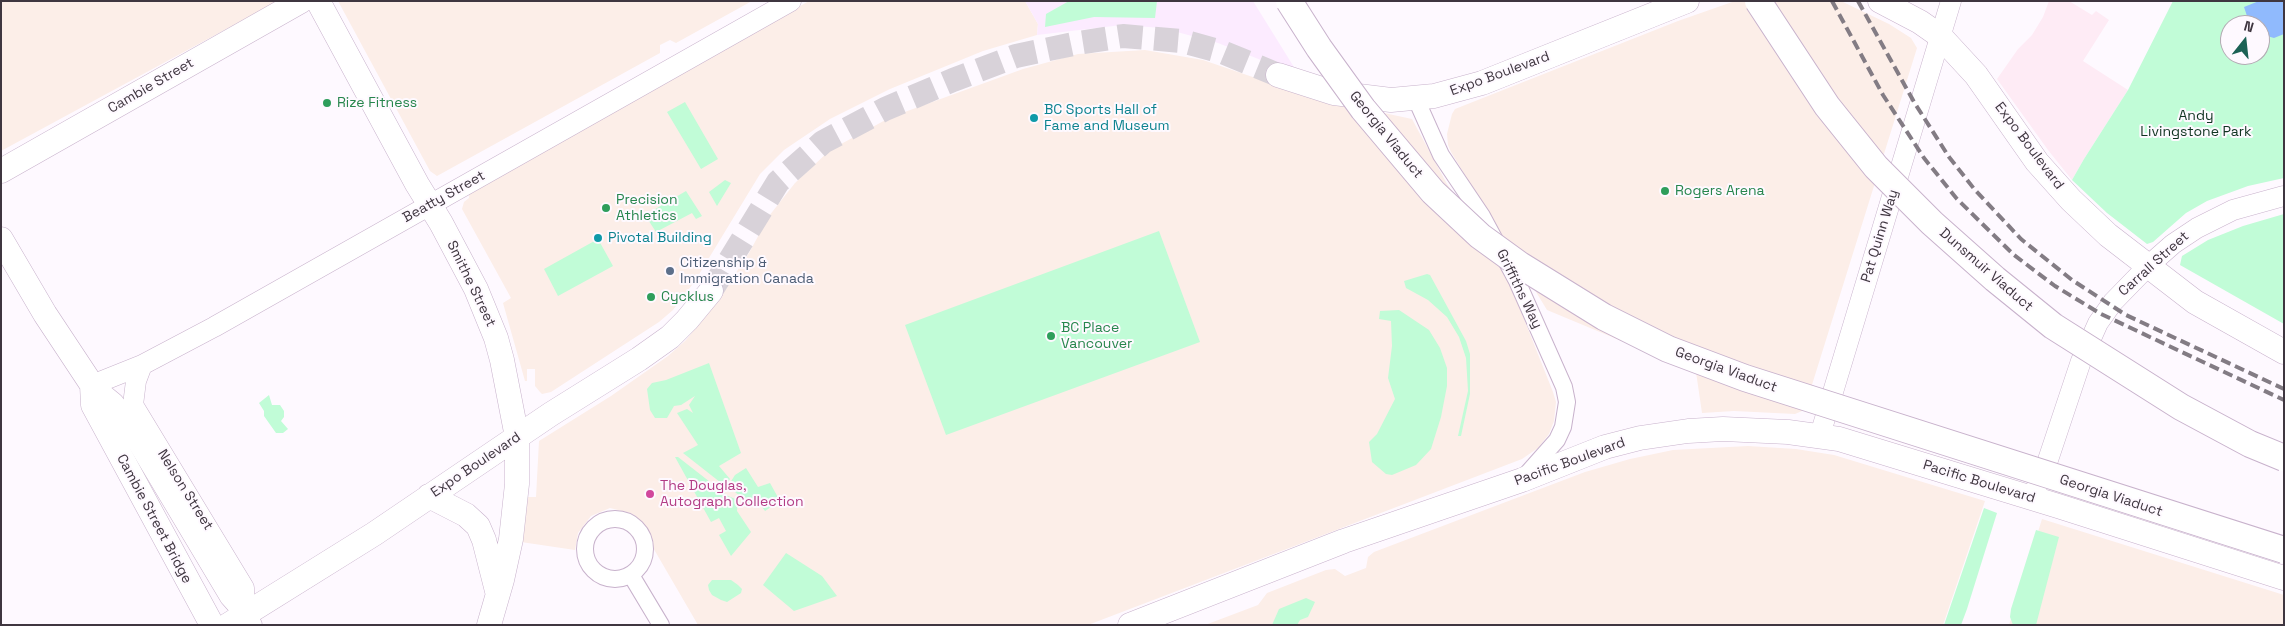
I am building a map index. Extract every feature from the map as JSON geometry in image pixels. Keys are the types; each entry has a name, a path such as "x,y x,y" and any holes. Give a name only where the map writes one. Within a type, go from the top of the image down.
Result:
{"main road":[{"name":"Cambie Street","path":"1,171 301,1"},
{"name":"Smithe Street","path":"318,1 486,310 502,360 517,437 518,469 515,506 498,596 489,625"},
{"name":"Georgia Viaduct","path":"1289,1 1319,48 1363,109 1433,192 1480,236 1520,265 1604,317 1668,349 1745,378 2284,550"},
{"name":"Expo Boulevard","path":"1278,75 1334,93 1391,100 1416,99 1452,92 1482,83 1687,1"},
{"name":"Dunsmuir Viaduct","path":"1758,1 1827,106 1876,167 1932,223 1995,279 2052,326 2181,407 2250,444 2284,458"},
{"name":"Expo Boulevard","path":"1880,1 1920,22 1940,36 1976,75 2037,162 2071,200 2108,235 2195,302 2284,352"},
{"name":"Nelson Street","path":"1,239 45,314 92,385 93,405 97,412"},
{"name":"Expo Boulevard","path":"242,621 670,337 712,291"},
{"name":"Cambie Street Bridge","path":"97,412 162,537 212,625"},
{"name":"Pacific Boulevard","path":"1130,625 1344,541 1522,480 1605,447 1640,438 1688,431 1746,428 1820,435 1839,439 2284,578"},
{"path":"429,496 466,515 478,526 484,540 498,596"}],"street":[{"name":"Pat Quinn Way","path":"1820,435 1951,1"},
{"name":"Beatty Street","path":"92,385 142,365 214,327 784,3"},
{"name":"Griffiths Way","path":"1416,99 1441,155 1482,216 1517,281 1564,387 1567,402 1565,419 1557,440 1522,480"},
{"name":"Carrall Street","path":"2032,498 2048,460 2081,361 2098,323 2124,289 2173,244 2210,220 2245,206 2284,196"},
{"name":"Nelson Street","path":"142,365 136,381 133,405 244,588 242,621"},
{"name":"Nelson Street","path":"92,385 114,403 242,621"},
{"path":"631,575 661,625"}],"shaded area":[{"path":"1,1 278,1 1,151"},
{"path":"338,1 752,1 676,43 670,40 660,45 660,53 437,176 430,171"},
{"path":"809,1 1025,1 1038,24 1037,35 983,51 890,89 830,119 784,150 760,174 695,281 673,310 659,322 551,392 542,394 535,386 535,369 527,369 527,381 525,381 503,303 511,298 462,209 464,202 469,198 469,193"},
{"path":"1025,1 1253,1 1297,72 1218,43 1162,28 1122,25 1037,35 1038,24"},
{"name":"Rogers Arena","path":"1735,1 1843,2 1889,24 1911,38 1917,48 1806,404 1802,411 1795,414 1734,411 1702,413 1696,372 1547,310 1448,145 1447,134 1455,109 1678,21"},
{"path":"2049,1 2069,1 2092,15 2096,11 2109,20 2083,61 2128,90 2072,180 1997,79 2018,49 2032,35 2043,17"},
{"path":"1145,50 1203,60 1314,98 1412,119 1447,184 1501,261 1553,392 1556,402 1554,421 1549,434 1538,448 1522,459 1088,625 698,625 634,515 630,513 610,508 591,516 578,533 575,550 521,542 527,497 536,497 539,441 611,396 668,356 685,341 711,310 749,253 769,216 795,183 830,150 891,117 1023,69 1078,54"},
{"path":"1748,446 1796,449 1834,455 1985,501 1943,625 1205,625 1258,605 1267,593 1326,570 1335,569 1345,576 1366,568 1368,557 1374,552 1585,472 1630,459 1673,450"},
{"path":"2042,519 2284,595 2284,625 2009,625"}],"green space":[{"path":"1069,1 1157,1 1155,18 1094,17 1045,27 1046,14"},
{"name":"Andy Livingstone Park","path":"2173,1 2284,1 2284,178 2248,186 2207,201 2186,213 2153,242 2147,244 2107,213 2072,180 2128,90"},
{"path":"685,102 718,159 701,169 667,112"},
{"path":"725,180 731,183 717,206 709,192"},
{"path":"686,191 702,216 696,219 692,213 656,232 645,215"},
{"path":"2284,214 2284,324 2180,265 2182,256 2208,240 2243,226"},
{"path":"1159,231 1200,342 946,435 905,325"},
{"path":"598,239 613,266 558,296 544,269"},
{"path":"1427,274 1430,275 1466,341 1470,354 1470,394 1461,436 1458,436 1468,391 1466,358 1459,337 1447,317 1428,300 1406,288 1404,281"},
{"path":"1399,310 1429,330 1440,348 1447,368 1447,386 1441,417 1431,449 1416,465 1392,475 1386,474 1372,462 1369,442 1377,434 1395,399 1388,378 1392,346 1391,321 1379,319 1380,311"},
{"path":"709,363 741,453 719,466 730,479 725,486 683,453 698,445 677,413 687,409 693,413 689,405 695,396 681,405 674,406 667,418 655,418 650,410 647,389 652,383 666,380"},
{"path":"269,395 272,405 280,405 284,411 284,417 281,421 288,429 283,433 276,433 264,416 264,411 259,403"},
{"path":"675,457 678,457 728,496 738,500 737,511 751,532 731,556 719,535 726,531 719,518 711,522"},
{"path":"746,468 758,487 770,483 780,501 765,511 756,499 749,504 728,486 735,475"},
{"path":"1984,508 1997,513 1967,609 1961,625 1944,625"},
{"path":"2036,530 2059,537 2036,625 2013,625 2010,617 2011,609"},
{"path":"786,553 822,576 837,596 794,611 763,585"},
{"path":"712,580 731,580 742,589 741,593 727,602 721,600 712,595 709,590 708,585"},
{"path":"1306,598 1315,602 1308,617 1300,620 1297,625 1272,625 1279,609"}],"water":[{"path":"2259,1 2284,1 2284,34 2274,38 2270,37 2270,15 2247,15 2244,7"}],"tunnel":[{"path":"711,291 778,182 823,142 885,109 953,80 1016,56 1123,36 1182,41 1222,52 1278,75"}],"railway":[{"path":"1832,1 1883,95 1924,158 1957,199 2014,255 2055,286 2101,314 2284,400"},
{"path":"1858,1 1914,102 1949,157 1975,190 2021,239 2072,280 2126,315 2284,389"}],"place":[{"name":"Rize Fitness","path":"327,103"},
{"name":"BC Sports Hall of Fame and Museum","path":"1034,118"},
{"name":"Rogers Arena","path":"1665,191"},
{"name":"Precision Athletics","path":"606,208"},
{"name":"Pivotal Building","path":"598,238"},
{"name":"Citizenship & Immigration Canada","path":"670,271"},
{"name":"Cycklus","path":"651,297"},
{"name":"BC Place Vancouver","path":"1051,336"},
{"name":"The Douglas, Autograph Collection","path":"650,494"}]}
